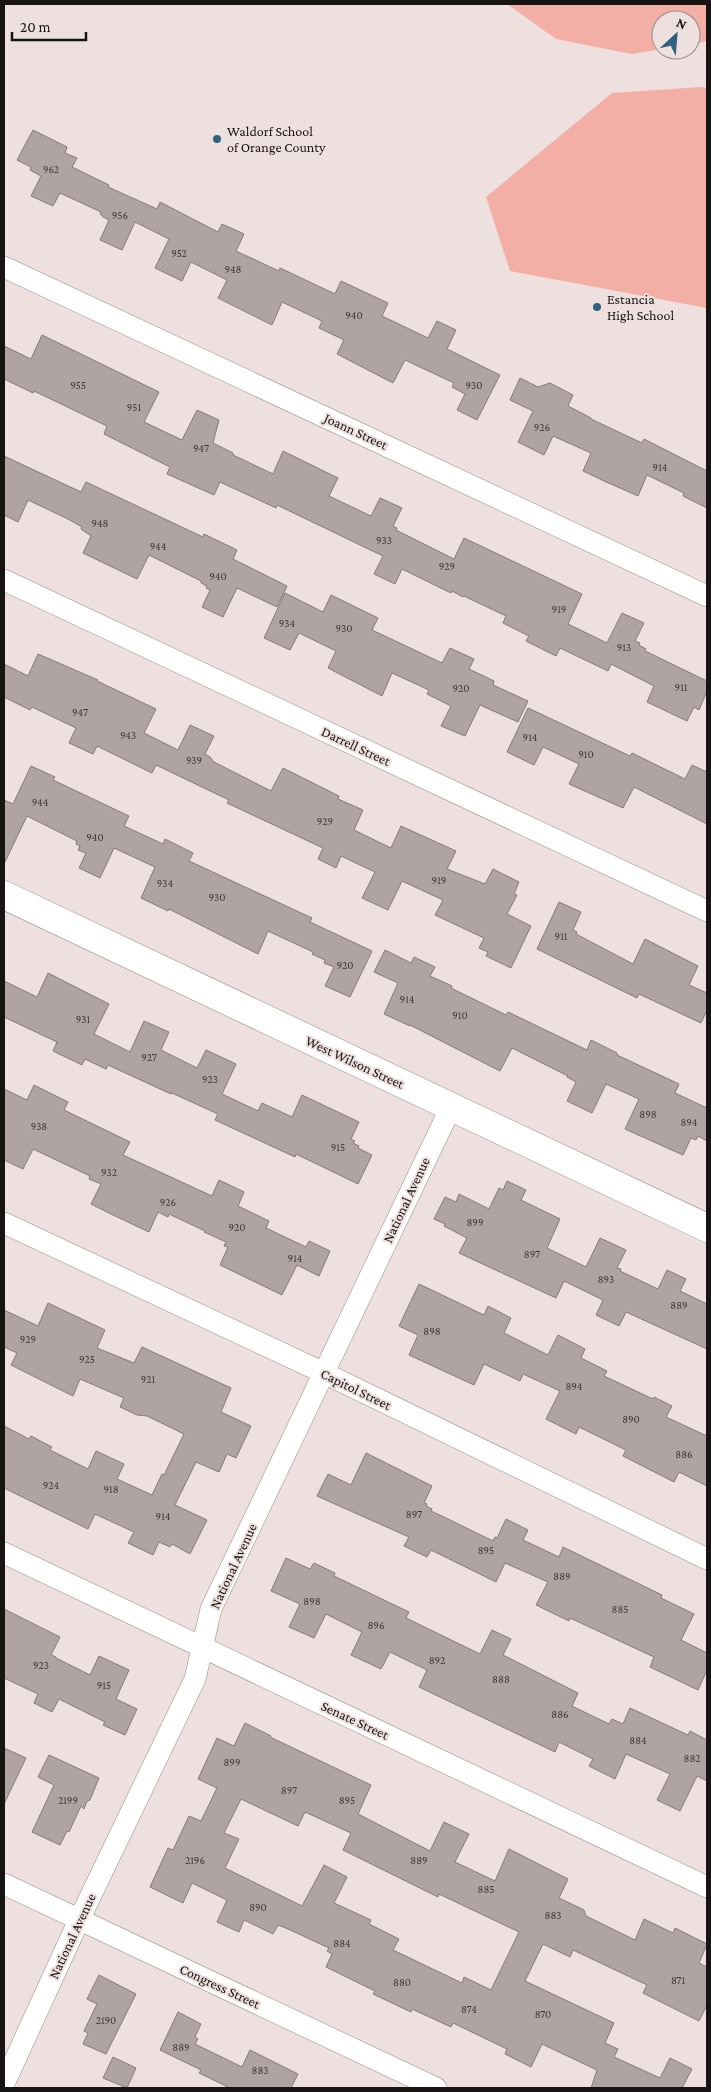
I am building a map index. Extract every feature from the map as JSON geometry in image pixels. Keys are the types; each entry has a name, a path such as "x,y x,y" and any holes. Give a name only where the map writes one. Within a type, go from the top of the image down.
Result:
{"street":[{"name":"Joann Street","path":"4,267 707,596"},
{"name":"Darrell Street","path":"4,580 707,911"},
{"name":"West Wilson Street","path":"4,896 707,1228"},
{"name":"National Avenue","path":"4,2084 79,1920 195,1679 212,1609 451,1107"},
{"name":"Capitol Street","path":"4,1223 324,1373 707,1560"},
{"name":"Senate Street","path":"4,1553 707,1887"},
{"name":"Congress Street","path":"4,1884 436,2088"}],"shaded area":[{"path":"507,4 707,4 707,41 701,42 701,10 651,10 651,51 632,54 556,39"},
{"path":"707,88 707,308 510,271 486,197 612,93"}],"building":[{"path":"33,130 67,147 65,153 77,158 72,167 109,185 108,187 157,209 160,202 218,232 222,224 244,234 236,251 279,271 280,268 335,294 341,281 388,303 382,316 428,338 437,321 456,330 447,349 500,375 477,420 457,410 465,394 452,387 454,383 405,360 393,383 337,354 344,340 319,328 322,321 282,302 272,325 218,298 227,280 191,262 182,281 155,268 169,239 135,222 122,250 100,240 109,220 100,214 101,212 60,193 53,206 31,196 41,176 30,170 31,167 17,160"},
{"path":"42,335 159,392 144,422 182,440 197,410 219,420 213,443 233,453 233,455 273,474 283,451 338,478 329,496 371,516 380,498 402,508 393,526 397,528 396,530 454,559 464,538 582,594 568,624 607,643 622,613 644,623 635,641 646,649 645,651 707,681 707,691 699,710 694,707 687,721 647,702 654,686 611,664 608,671 560,648 556,656 526,641 529,636 503,623 506,616 464,596 452,591 451,593 402,569 395,584 374,574 383,556 277,505 276,508 220,482 214,495 167,474 170,467 104,434 107,426 34,391 33,393 4,379 4,346 31,359"},
{"path":"520,378 538,387 550,383 573,395 568,406 591,419 642,443 644,439 707,471 707,508 683,496 684,493 647,475 638,496 604,481 583,471 591,453 553,436 544,455 518,442 533,411 510,400"},
{"path":"4,456 81,492 86,482 203,537 204,534 237,550 233,559 287,586 277,607 237,588 223,617 202,607 210,590 206,588 207,586 201,583 201,581 149,555 137,579 83,553 91,536 81,529 82,527 68,519 28,500 18,522 4,515"},
{"path":"285,593 323,612 331,595 378,618 372,630 442,663 450,648 474,659 469,669 494,681 493,685 528,701 518,722 480,705 465,736 441,726 451,706 427,694 429,690 392,673 382,696 328,668 336,651 299,633 290,650 264,638"},
{"path":"38,654 98,680 156,709 144,733 178,750 190,725 214,736 205,754 214,762 271,791 283,768 339,796 338,799 363,810 354,830 391,848 401,826 456,851 447,869 485,884 493,869 519,882 514,894 517,895 507,914 531,926 511,968 486,956 488,952 479,948 484,938 435,915 443,900 402,881 388,910 362,898 375,872 341,856 336,868 318,859 323,848 227,803 229,800 156,765 152,773 97,746 93,754 69,743 76,728 32,707 30,710 4,697 4,664 28,676"},
{"path":"528,708 630,756 632,753 685,779 692,765 707,772 707,824 634,787 623,808 569,784 579,764 543,747 534,765 507,752"},
{"path":"31,766 55,777 53,780 129,816 124,826 163,844 165,839 193,853 189,861 312,918 310,922 372,951 350,997 325,986 334,967 324,963 325,960 312,954 313,952 268,931 258,954 169,909 168,911 141,898 155,867 114,848 100,878 79,868 86,853 78,850 80,846 76,844 77,841 27,816 4,864 4,800 13,804"},
{"path":"559,902 581,912 573,930 577,932 576,934 633,964 645,939 698,966 689,985 707,993 707,1010 701,1023 639,994 637,998 537,949"},
{"path":"385,950 411,963 414,957 435,967 430,976 506,1015 508,1012 587,1050 591,1040 617,1053 617,1055 679,1084 675,1093 707,1108 707,1141 698,1136 696,1140 691,1138 683,1155 625,1129 639,1099 606,1084 592,1113 567,1101 576,1082 568,1076 512,1048 500,1071 410,1025 384,1014 398,983 374,972"},
{"path":"48,973 109,1004 94,1034 130,1052 144,1021 169,1032 161,1050 197,1068 206,1050 236,1064 222,1094 258,1111 262,1103 292,1117 302,1095 359,1122 351,1139 355,1141 353,1143 359,1146 358,1148 372,1155 358,1184 296,1154 295,1157 215,1120 218,1114 108,1065 106,1069 85,1059 82,1065 53,1051 57,1042 4,1017 4,981 37,997"},
{"path":"34,1085 68,1102 64,1110 130,1142 123,1155 212,1196 219,1180 244,1192 238,1206 269,1221 266,1228 306,1247 309,1241 330,1251 319,1276 297,1265 282,1295 220,1265 228,1247 224,1246 226,1242 205,1231 169,1214 168,1217 158,1212 149,1232 113,1215 91,1204 101,1184 89,1179 90,1176 33,1149 23,1169 4,1160 4,1089 27,1100"},
{"path":"507,1181 526,1190 521,1200 560,1219 547,1248 586,1267 600,1238 626,1250 617,1268 621,1269 620,1271 658,1289 667,1270 686,1279 680,1291 707,1304 707,1349 626,1312 619,1326 596,1315 603,1300 564,1281 556,1298 459,1253 467,1238 434,1219 445,1197 456,1202 459,1194 489,1209 499,1188 503,1190"},
{"path":"419,1284 484,1315 488,1306 511,1318 504,1333 548,1355 558,1335 585,1349 581,1358 607,1371 604,1376 672,1406 666,1417 707,1436 707,1486 679,1472 674,1482 623,1456 626,1450 579,1427 576,1434 546,1419 560,1391 523,1374 520,1381 484,1364 474,1385 409,1355 418,1335 399,1326"},
{"path":"48,1303 105,1330 97,1348 134,1363 142,1347 231,1388 221,1412 251,1426 236,1458 227,1454 219,1472 196,1462 175,1505 207,1520 190,1554 172,1544 170,1547 159,1542 153,1555 128,1543 134,1532 95,1514 88,1529 4,1488 4,1426 29,1439 31,1436 52,1447 50,1450 88,1469 96,1451 124,1464 117,1479 152,1495 184,1434 147,1416 137,1415 120,1407 124,1398 80,1379 73,1396 11,1365 17,1353 4,1347 4,1310 38,1326"},
{"path":"366,1453 432,1486 424,1503 432,1509 431,1511 493,1541 495,1537 497,1538 506,1519 528,1530 523,1540 559,1557 563,1547 662,1595 661,1598 694,1614 681,1640 707,1653 707,1670 698,1690 650,1667 654,1657 570,1618 569,1621 536,1605 548,1582 505,1563 496,1582 431,1550 427,1557 404,1546 409,1537 317,1496 328,1474 351,1485"},
{"path":"286,1558 310,1569 314,1563 335,1573 334,1576 409,1612 406,1618 480,1654 492,1630 511,1639 503,1655 578,1693 572,1706 609,1724 612,1719 623,1724 630,1708 688,1735 690,1731 707,1740 707,1781 697,1776 680,1811 657,1800 670,1774 626,1754 615,1779 589,1766 593,1759 559,1742 555,1752 419,1687 427,1670 390,1652 381,1669 351,1655 362,1632 326,1614 314,1638 289,1627 300,1604 271,1591"},
{"path":"4,1609 60,1637 51,1655 90,1675 99,1656 129,1670 116,1699 137,1709 125,1735 103,1725 105,1722 59,1699 52,1712 34,1703 38,1694 4,1678"},
{"path":"245,1723 270,1737 371,1785 358,1814 430,1851 444,1822 469,1834 455,1862 495,1881 509,1849 568,1879 559,1898 584,1910 586,1916 635,1940 644,1919 673,1933 675,1928 707,1944 699,1963 707,1967 707,2005 699,2021 643,1993 647,1985 573,1950 570,1957 543,1944 525,1981 614,2023 605,2043 618,2049 614,2057 660,2078 670,2058 692,2069 682,2088 591,2088 597,2070 542,2044 531,2067 505,2054 507,2049 453,2023 451,2027 412,2009 411,2012 373,1994 375,1991 326,1967 332,1954 327,1951 329,1948 288,1929 278,1925 273,1934 244,1920 239,1932 217,1922 227,1900 192,1883 183,1903 150,1887 168,1848 173,1850 189,1816 201,1821 217,1788 198,1779 217,1738 234,1746","holes":["241,1799 298,1826 305,1812 351,1833 343,1850 438,1897 439,1894 519,1932 491,1990 464,1977 462,1983 393,1950 399,1939 369,1924 371,1920 334,1903 347,1877 324,1865 302,1906 225,1868 239,1839 224,1833"]},
{"path":"4,1748 26,1758 4,1804"},
{"path":"49,1755 99,1778 90,1800 87,1801 84,1809 81,1806 69,1832 67,1831 60,1845 32,1832 54,1785 38,1777"},
{"path":"99,1975 136,1994 106,2054 83,2044 88,2033 84,2031 97,2004 87,1999"},
{"path":"178,2012 201,2024 195,2037 198,2039 195,2044 242,2067 250,2050 298,2074 291,2088 230,2088 199,2073 201,2070 160,2050"},
{"path":"113,2057 136,2068 127,2088 103,2078"}],"place":[{"name":"Waldorf School of Orange County","path":"217,139"},
{"name":"Estancia High School","path":"597,307"}]}
